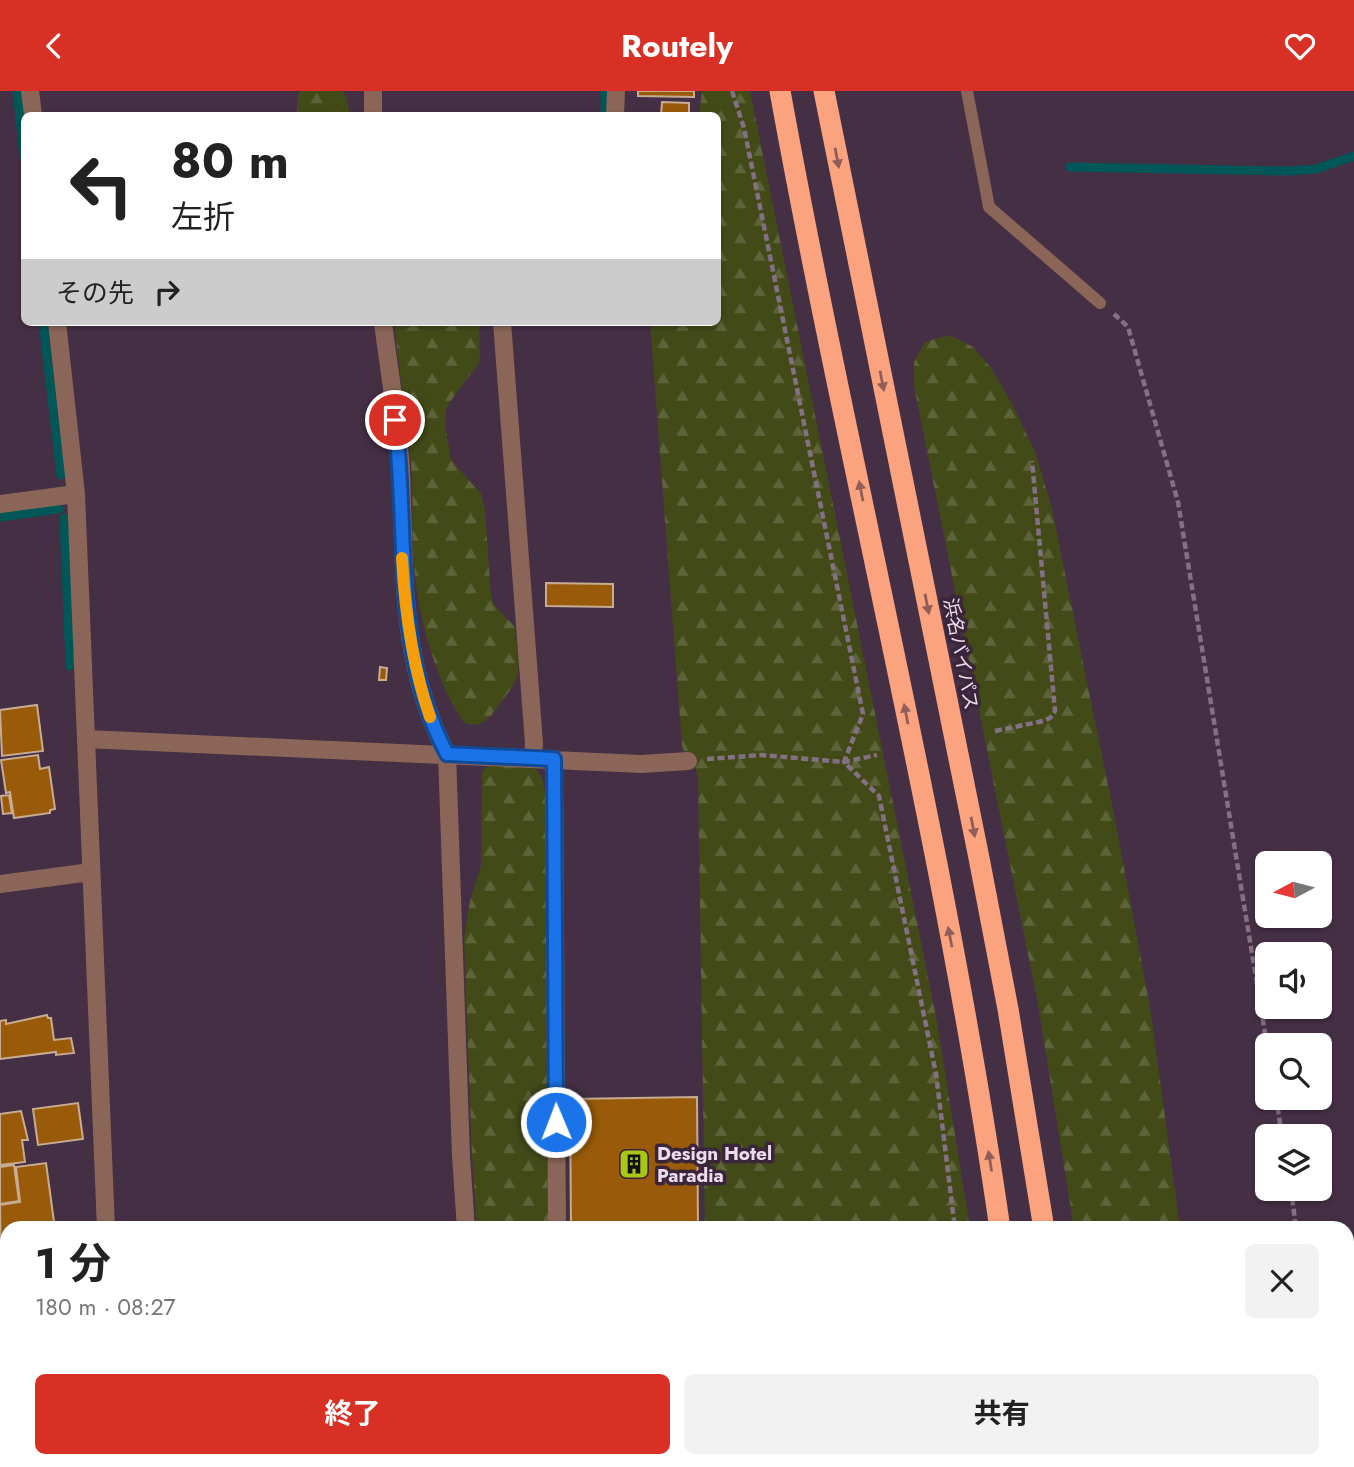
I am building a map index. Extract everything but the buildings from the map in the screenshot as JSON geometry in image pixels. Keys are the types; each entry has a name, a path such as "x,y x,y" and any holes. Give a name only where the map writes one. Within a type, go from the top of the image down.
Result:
{"highway":[{"path":"780,91 947,921 999,1221"},
{"name":"浜名バイパス","path":"824,91 1008,1009 1043,1221"}],"street":[{"path":"30,91 33,112"},
{"path":"373,91 373,112"},
{"path":"615,112 616,91"},
{"path":"57,326 76,494 106,1221"},
{"path":"383,326 401,469 404,593 408,629 424,699 447,754 465,1221"},
{"path":"502,326 533,758"},
{"path":"0,504 76,494"},
{"path":"86,739 641,764 688,761"},
{"path":"554,759 557,1221"},
{"path":"0,884 91,872"}],"lane":[{"path":"967,91 989,207 1101,303"}],"path":[{"path":"732,91 744,128 863,714 844,762"},
{"path":"1101,303 1128,327 1178,502 1265,1033"},
{"path":"995,731 1043,721 1055,711 1032,461"},
{"path":"688,761 750,755 844,762 877,755"},
{"path":"844,762 879,796 936,1075 954,1221"},
{"path":"1293,1201 1295,1221"}],"green space":[{"path":"300,91 342,91 346,96 349,112 297,112"},
{"path":"702,91 750,91 937,1022 969,1221 705,1221 698,777 682,745 650,326 721,326 721,112 699,112"},
{"path":"394,326 479,326 480,362 452,399 446,410 445,424 451,460 481,494 485,510 491,595 494,605 515,627 519,660 518,675 513,686 490,717 478,725 464,723 444,685 428,643 415,578 411,465"},
{"path":"949,335 973,347 991,368 1036,454 1052,509 1151,1013 1179,1221 1073,1221 1038,1004 914,386 914,362 925,342"},
{"path":"489,765 534,767 542,777 545,791 548,1221 476,1221 464,938 470,901 481,865 482,771"}],"waterway":[{"path":"17,91 21,128"},
{"path":"605,91 605,112"},
{"path":"1070,167 1289,171 1316,169 1354,156"},
{"path":"43,326 61,475"},
{"path":"0,517 59,509"},
{"path":"64,518 70,666"}],"slow traffic":[{"path":"402,558 408,629 430,717"}],"place":[{"name":"Design Hotel Paradia","path":"634,1164"}],"route":[{"path":"395,420 401,469 402,557 408,629 424,699 436,733 447,754 554,759 556,1122"}]}
